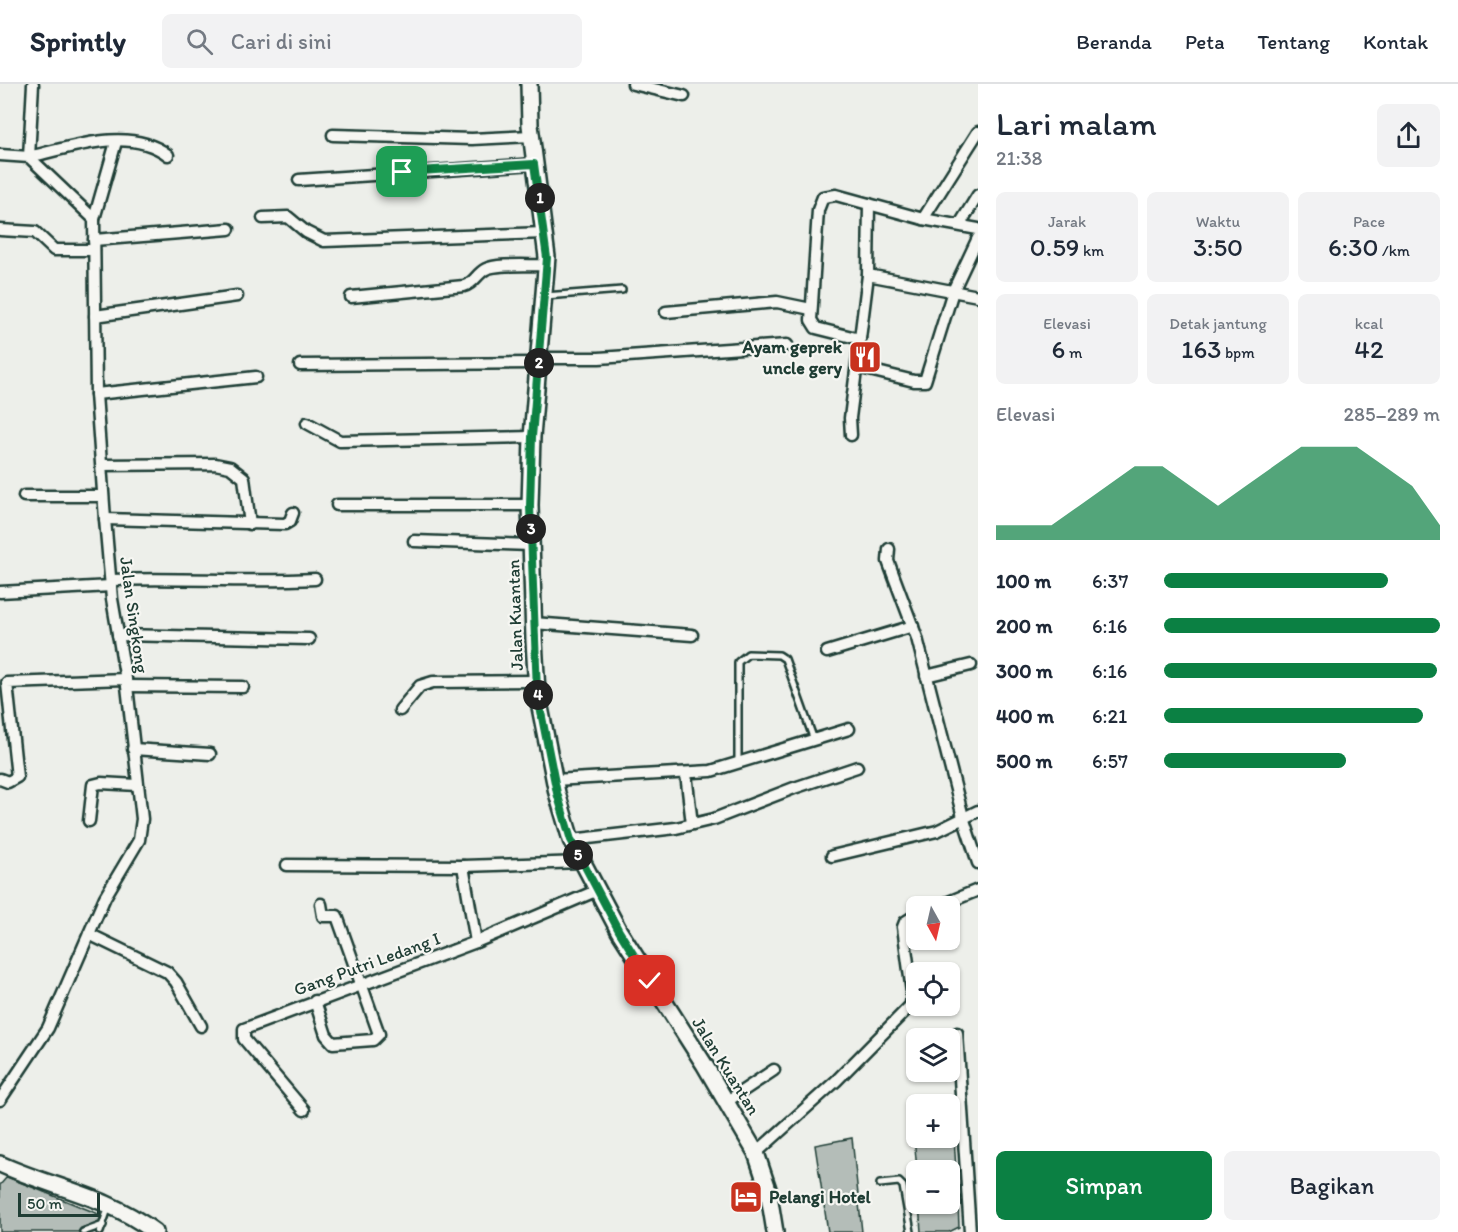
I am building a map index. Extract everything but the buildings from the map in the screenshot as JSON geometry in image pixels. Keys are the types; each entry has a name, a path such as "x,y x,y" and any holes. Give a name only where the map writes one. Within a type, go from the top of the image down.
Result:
{"street":[{"path":"33,84 29,157 94,219"},
{"name":"Jalan Kuantan","path":"529,84 531,136 545,233 547,265 532,437 530,506 533,623 537,681 554,780 571,840 619,931 756,1153 768,1189 775,1232"},
{"path":"633,84 684,96"},
{"path":"923,219 978,132"},
{"path":"333,135 472,139 531,136"},
{"path":"0,154 29,157 79,144 116,142 147,143 168,155"},
{"name":"Jalan Singkong","path":"0,1100 48,1028 105,897 141,833 127,683 111,583 96,394 94,219 116,142"},
{"path":"299,180 534,164"},
{"path":"860,339 816,328 811,320 820,203 823,197 830,194 923,219 978,229"},
{"path":"960,224 978,195"},
{"path":"851,435 850,418 868,275 869,204"},
{"path":"263,218 288,216 306,232 324,241 545,233"},
{"path":"0,230 34,232 54,250 228,229"},
{"path":"857,367 923,382 931,368 953,291 978,238"},
{"path":"351,297 464,286 473,283 483,271 492,267 547,265"},
{"path":"868,275 978,296"},
{"path":"95,316 237,296"},
{"path":"666,312 777,302 811,309"},
{"path":"300,365 599,358 787,345"},
{"path":"96,394 256,377"},
{"path":"307,423 340,441 532,437"},
{"path":"102,465 215,464 230,467 244,478 250,524"},
{"path":"24,496 103,496"},
{"path":"337,505 530,506"},
{"path":"105,519 285,524 290,521 293,513"},
{"path":"414,541 531,545"},
{"path":"889,549 888,561 913,626 963,817 978,863"},
{"path":"0,592 196,578 261,582 315,579"},
{"path":"533,623 692,635"},
{"path":"827,652 913,626"},
{"path":"118,635 309,639"},
{"path":"926,676 971,665"},
{"path":"400,710 420,686 434,682 537,681"},
{"path":"0,779 8,782 17,777 4,683 127,683 243,687"},
{"path":"554,780 686,774 738,764 849,729"},
{"path":"133,749 210,754"},
{"path":"571,840 714,819 857,767"},
{"path":"686,774 692,824"},
{"path":"89,821 93,785 101,783 137,785"},
{"path":"832,856 937,831 978,811"},
{"path":"287,865 463,866 582,862"},
{"path":"463,866 476,942"},
{"name":"Gang Putri Ledang I","path":"304,1110 244,1039 242,1032 249,1026 476,942 598,890"},
{"path":"960,897 978,890"},
{"path":"315,1001 326,1035 333,1043 373,1040 379,1031 337,916 323,916 321,904"},
{"path":"906,921 903,927 906,949"},
{"path":"89,934 167,972 176,982 201,1026"},
{"path":"756,1153 836,1081 910,1005 912,992 906,950"},
{"path":"726,1102 774,1070"},
{"path":"960,1079 970,1232"},
{"path":"0,1164 110,1204 155,1232"}],"lane":[{"path":"546,296 622,290"},
{"path":"738,764 738,662 748,654 779,655 785,659 814,740"},
{"path":"880,1184 899,1182 903,1186 911,1232"},
{"path":"100,1232 110,1204"},
{"path":"83,1232 103,1225"}],"place":[{"name":"Ayam geprek uncle gery","path":"865,357"},
{"name":"Pelangi Hotel","path":"746,1197"}],"route":[{"path":"402,172 534,164 547,258 532,437 530,506 537,692 557,793 571,840 619,931 650,981"}]}
